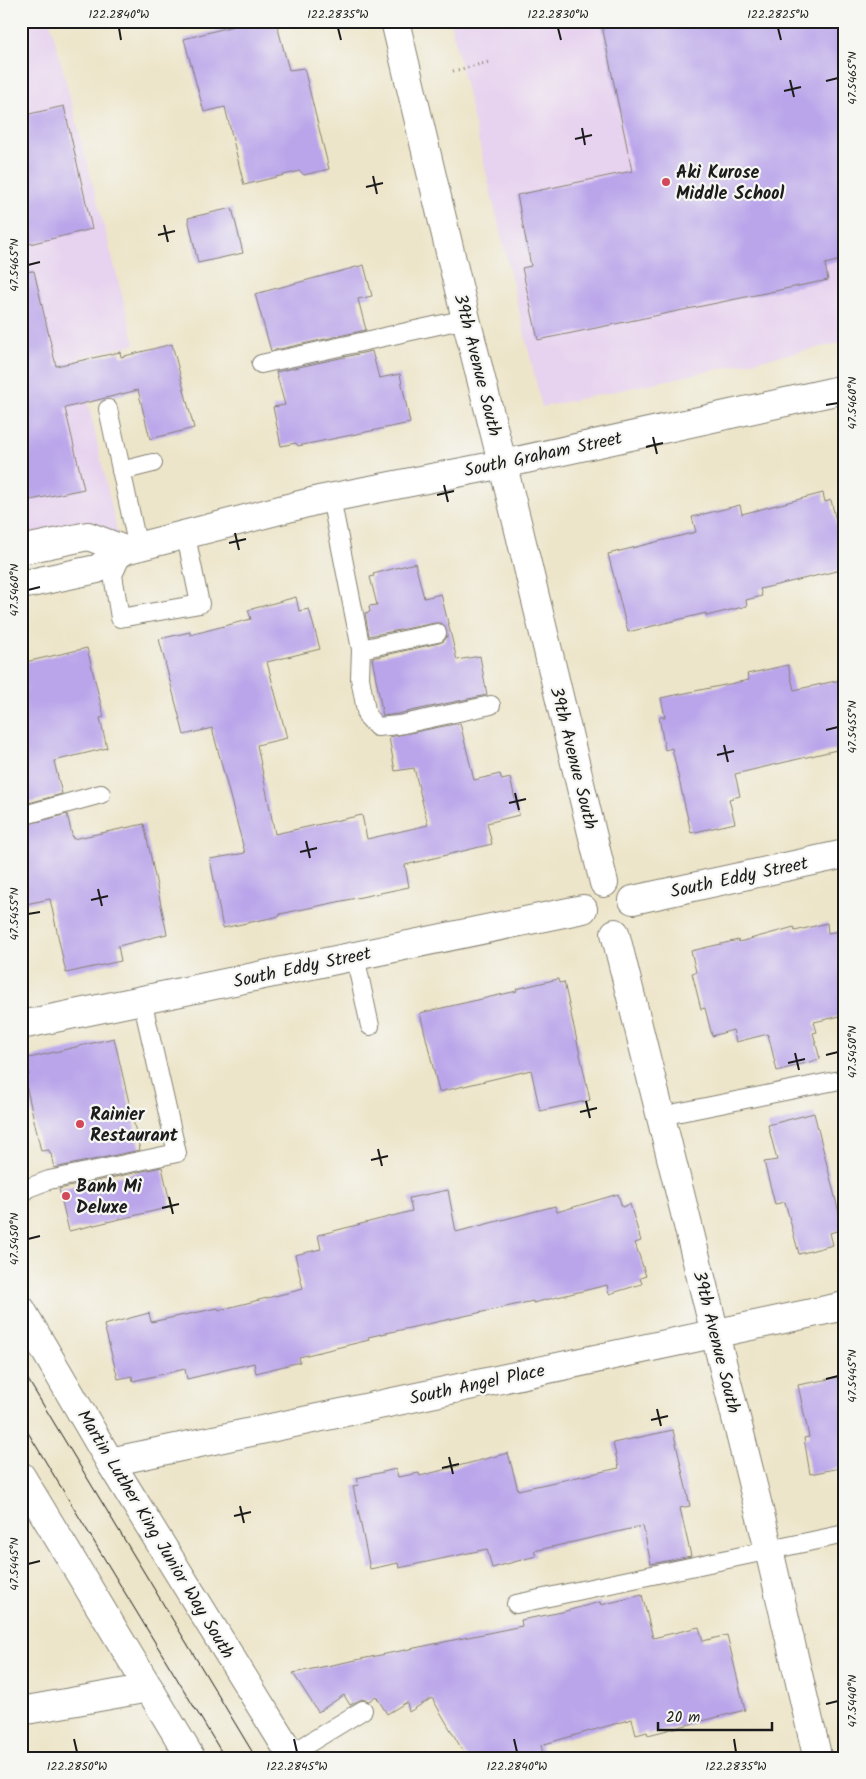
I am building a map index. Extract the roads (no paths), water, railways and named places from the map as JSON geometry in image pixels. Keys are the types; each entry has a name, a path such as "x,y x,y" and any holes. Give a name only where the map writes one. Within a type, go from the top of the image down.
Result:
{"street":[{"name":"39th Avenue South","path":"395,21 604,882"},
{"name":"South Graham Street","path":"21,585 97,568 131,549 331,498 502,464 845,389"},
{"path":"21,550 88,536 131,549"},
{"name":"South Eddy Street","path":"634,900 845,854"},
{"path":"604,882 619,884 627,889 634,900 634,913 631,922 626,928 615,933 602,933 588,924 583,909 584,900 594,887 604,882"},
{"name":"South Eddy Street","path":"21,1026 583,909"},
{"name":"39th Avenue South","path":"615,933 819,1756"},
{"name":"South Angel Place","path":"110,1462 845,1306"},
{"name":"Martin Luther King Junior Way South","path":"21,1309 110,1462 292,1756"},
{"path":"21,1476 191,1758"},
{"path":"21,1711 149,1688"}],"lane":[{"path":"260,364 466,318"},
{"path":"108,409 121,471 131,549 113,575 120,618 200,604 186,536"},
{"path":"121,471 153,464"},
{"path":"331,498 361,649 360,678 367,716 376,727 399,725 491,705"},
{"path":"361,649 437,633"},
{"path":"21,816 101,794"},
{"path":"355,956 370,1026"},
{"path":"21,1194 28,1188 49,1180 177,1153 142,1000"},
{"path":"661,1116 845,1079"},
{"path":"516,1604 845,1534"},
{"path":"292,1756 362,1710"}],"tram line":[{"path":"21,1368 256,1758"},
{"path":"21,1421 225,1758"}],"place":[{"name":"Aki Kurose Middle School","path":"666,182"},
{"name":"Rainier Restaurant","path":"80,1124"},
{"name":"Banh Mi Deluxe","path":"66,1196"}]}
